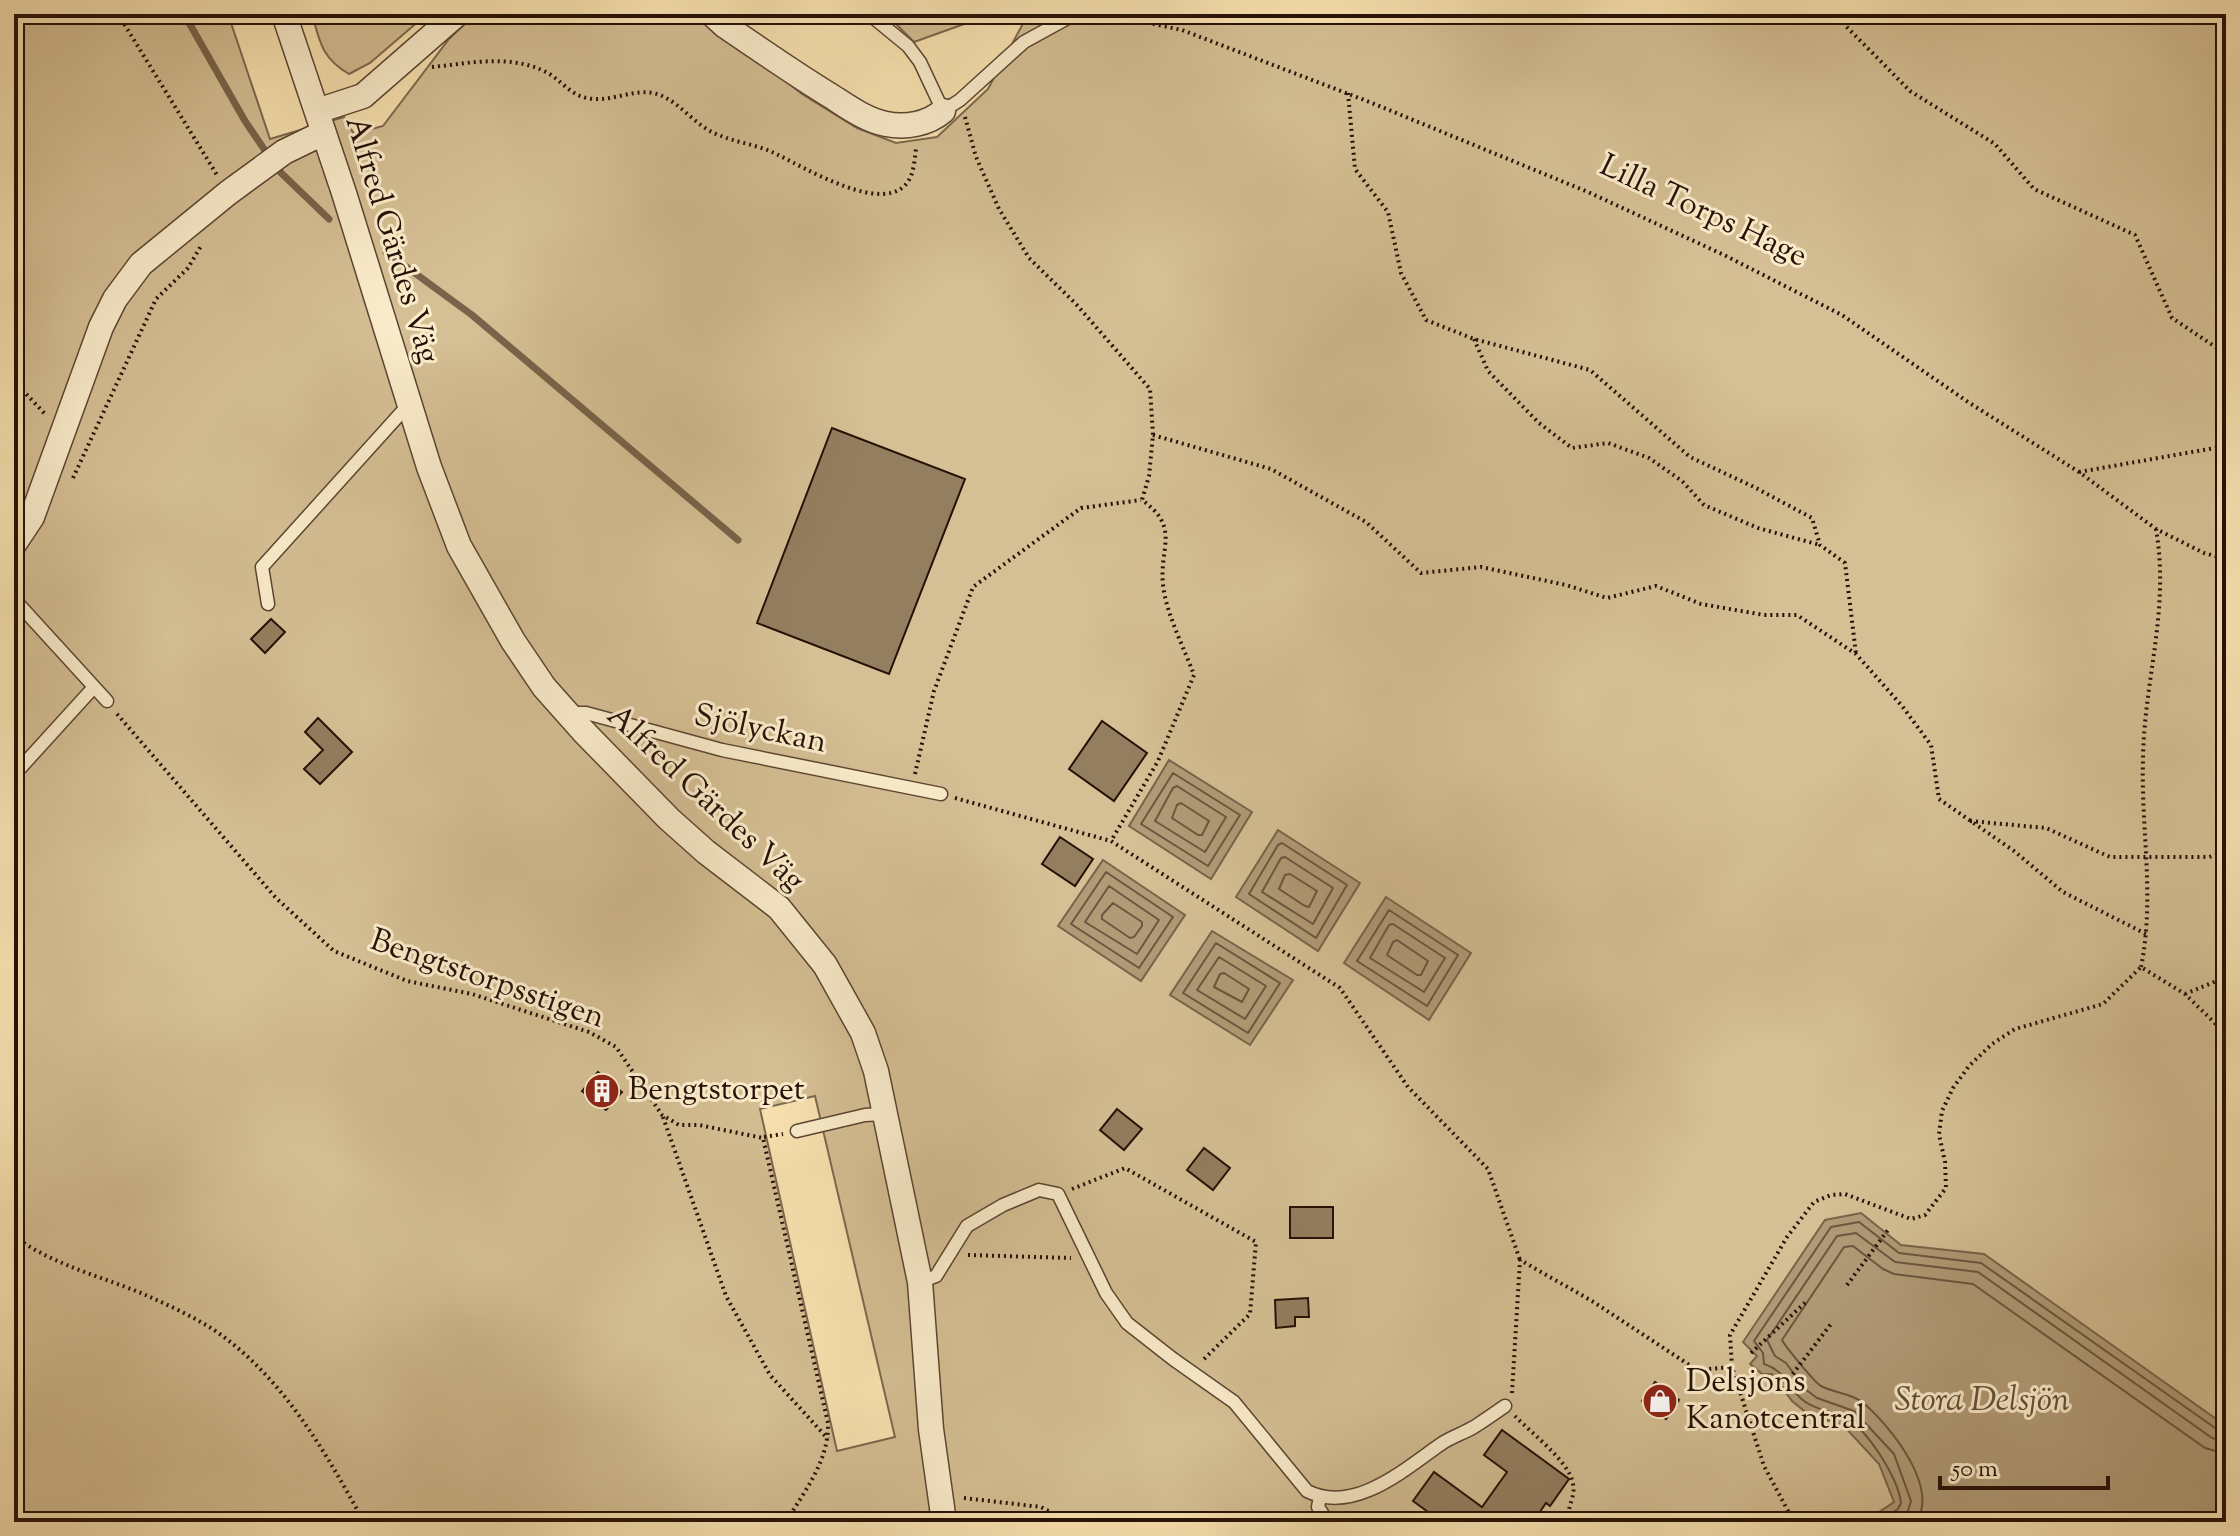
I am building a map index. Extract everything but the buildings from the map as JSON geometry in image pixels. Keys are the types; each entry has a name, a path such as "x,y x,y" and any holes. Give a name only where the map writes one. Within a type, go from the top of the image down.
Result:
{"street":[{"name":"Alfred Gärdes Väg","path":"284,14 409,404 459,546 525,660 570,717 669,819 779,908 825,965 863,1033 876,1071 920,1282 931,1429 944,1522"},
{"path":"14,544 32,517 101,327 115,299 141,264 320,122 363,96 457,14"},
{"path":"712,14 860,114 883,124 916,124 936,117 952,105"}],"lane":[{"path":"869,14 908,46 952,105 1024,42 1075,14"},
{"path":"268,604 262,567 409,404"},
{"path":"14,599 107,701"},
{"path":"14,775 94,687"},
{"name":"Sjölyckan","path":"570,717 576,713 586,713 722,750 941,794"},
{"path":"797,1131 865,1115 884,1114"},
{"path":"920,1282 936,1276 967,1226 1003,1205 1039,1190 1058,1194 1106,1293 1127,1323 1234,1402 1307,1491 1320,1497 1360,1493 1393,1478 1443,1442 1505,1406"},
{"path":"1320,1497 1318,1507 1328,1522"}],"path":[{"path":"118,14 228,193"},
{"name":"Lilla Torps Hage","path":"1106,14 1182,30 1348,93 1588,192 1724,255 1842,315 1968,402 2079,472 2156,529 2204,553 2226,559"},
{"path":"1834,14 1910,91 1995,144 2034,189 2135,235 2172,318 2226,354"},
{"path":"400,62 411,69 516,61 551,74 569,90 585,98 613,99 651,92 665,98 714,133 769,150 841,184 882,195 897,191 910,179 916,151 916,124"},
{"path":"1348,93 1355,169 1388,212 1401,273 1426,320 1474,339 1590,370 1690,457 1812,518 1820,545"},
{"path":"952,105 999,209 1029,258 1076,304 1150,389 1153,435 1149,476 1142,500"},
{"path":"72,481 156,299 188,268 206,238"},
{"path":"1474,339 1488,371 1539,423 1572,448 1608,443 1649,458 1682,481 1704,505 1758,528 1820,545 1845,563 1856,654"},
{"path":"14,381 63,433"},
{"path":"1153,435 1271,469 1366,522 1421,573 1481,567 1566,585 1607,598 1656,586 1701,604 1764,615 1797,615 1856,654 1902,706 1931,745 1939,799 2014,851 2063,892 2148,935"},
{"path":"2079,472 2226,446"},
{"path":"912,788 934,691 973,587 1081,508 1142,500 1157,511 1167,537 1163,585 1194,675 1158,761 1111,841"},
{"path":"1794,1522 1764,1466 1732,1367 1730,1335 1741,1311 1787,1237 1814,1202 1831,1195 1845,1194 1911,1219 1925,1215 1946,1188 1939,1134 1942,1111 1953,1088 1969,1066 1992,1044 2015,1029 2103,1004 2141,967 2148,935 2143,761 2147,699 2158,637 2162,579 2156,529"},
{"name":"Bengtstorpsstigen","path":"107,701 276,898 334,951 407,981 472,994 589,1032 616,1047 662,1115 726,1296 770,1375 828,1439"},
{"path":"941,794 1111,841 1340,988 1408,1087 1488,1169 1520,1260 1515,1376 1512,1396 1505,1406 1571,1474 1575,1489 1568,1508 1570,1522"},
{"path":"1967,820 2046,828 2110,857 2209,857 2226,852"},
{"path":"2141,967 2185,994 2226,1034"},
{"path":"2185,994 2226,977"},
{"path":"662,1115 679,1125 699,1125 763,1138 828,1423 825,1458 786,1522"},
{"path":"1058,1194 1125,1168 1256,1242 1250,1314 1191,1371"},
{"path":"1847,1285 1888,1230"},
{"path":"14,1236 31,1249 148,1296 214,1330 264,1373 303,1420 364,1522"},
{"path":"950,1255 1091,1259"},
{"path":"1520,1260 1592,1301 1697,1370 1732,1367"},
{"path":"1751,1353 1808,1300"},
{"path":"1778,1393 1831,1324"},
{"path":"940,1494 1041,1507 1069,1522"}],"shaded area":[{"path":"14,14 228,14 270,139 344,117 354,134 383,126 449,39 475,14 705,14 802,94 857,128 896,143 937,137 988,89 1027,16 1031,14 2226,14 2226,1522 14,1522","holes":["815,1096 895,1437 837,1451 760,1109"]},
{"path":"312,14 427,14 370,63 349,74 328,56 320,42"},
{"path":"886,14 992,14 914,42"}],"water":[{"path":"1169,760 1252,812 1211,879 1129,826"},
{"path":"1278,830 1360,883 1318,951 1236,897"},
{"path":"1103,860 1185,915 1141,981 1058,926"},
{"path":"1386,897 1471,953 1429,1020 1344,963"},
{"path":"1212,931 1293,980 1250,1045 1170,995"},
{"name":"Stora Delsjön","path":"1861,1213 1901,1245 1984,1254 2226,1426 2226,1522 1864,1522 1894,1502 1879,1464 1843,1425 1808,1414 1792,1401 1772,1374 1762,1374 1750,1364 1757,1356 1743,1342 1825,1220"}],"waterway":[{"path":"184,14 266,152"},
{"path":"277,169 329,219"},
{"path":"386,252 472,315 738,540"}],"place":[{"name":"Bengtstorpet","path":"602,1091"},
{"name":"Delsjons Kanotcentral","path":"1660,1401"}]}
